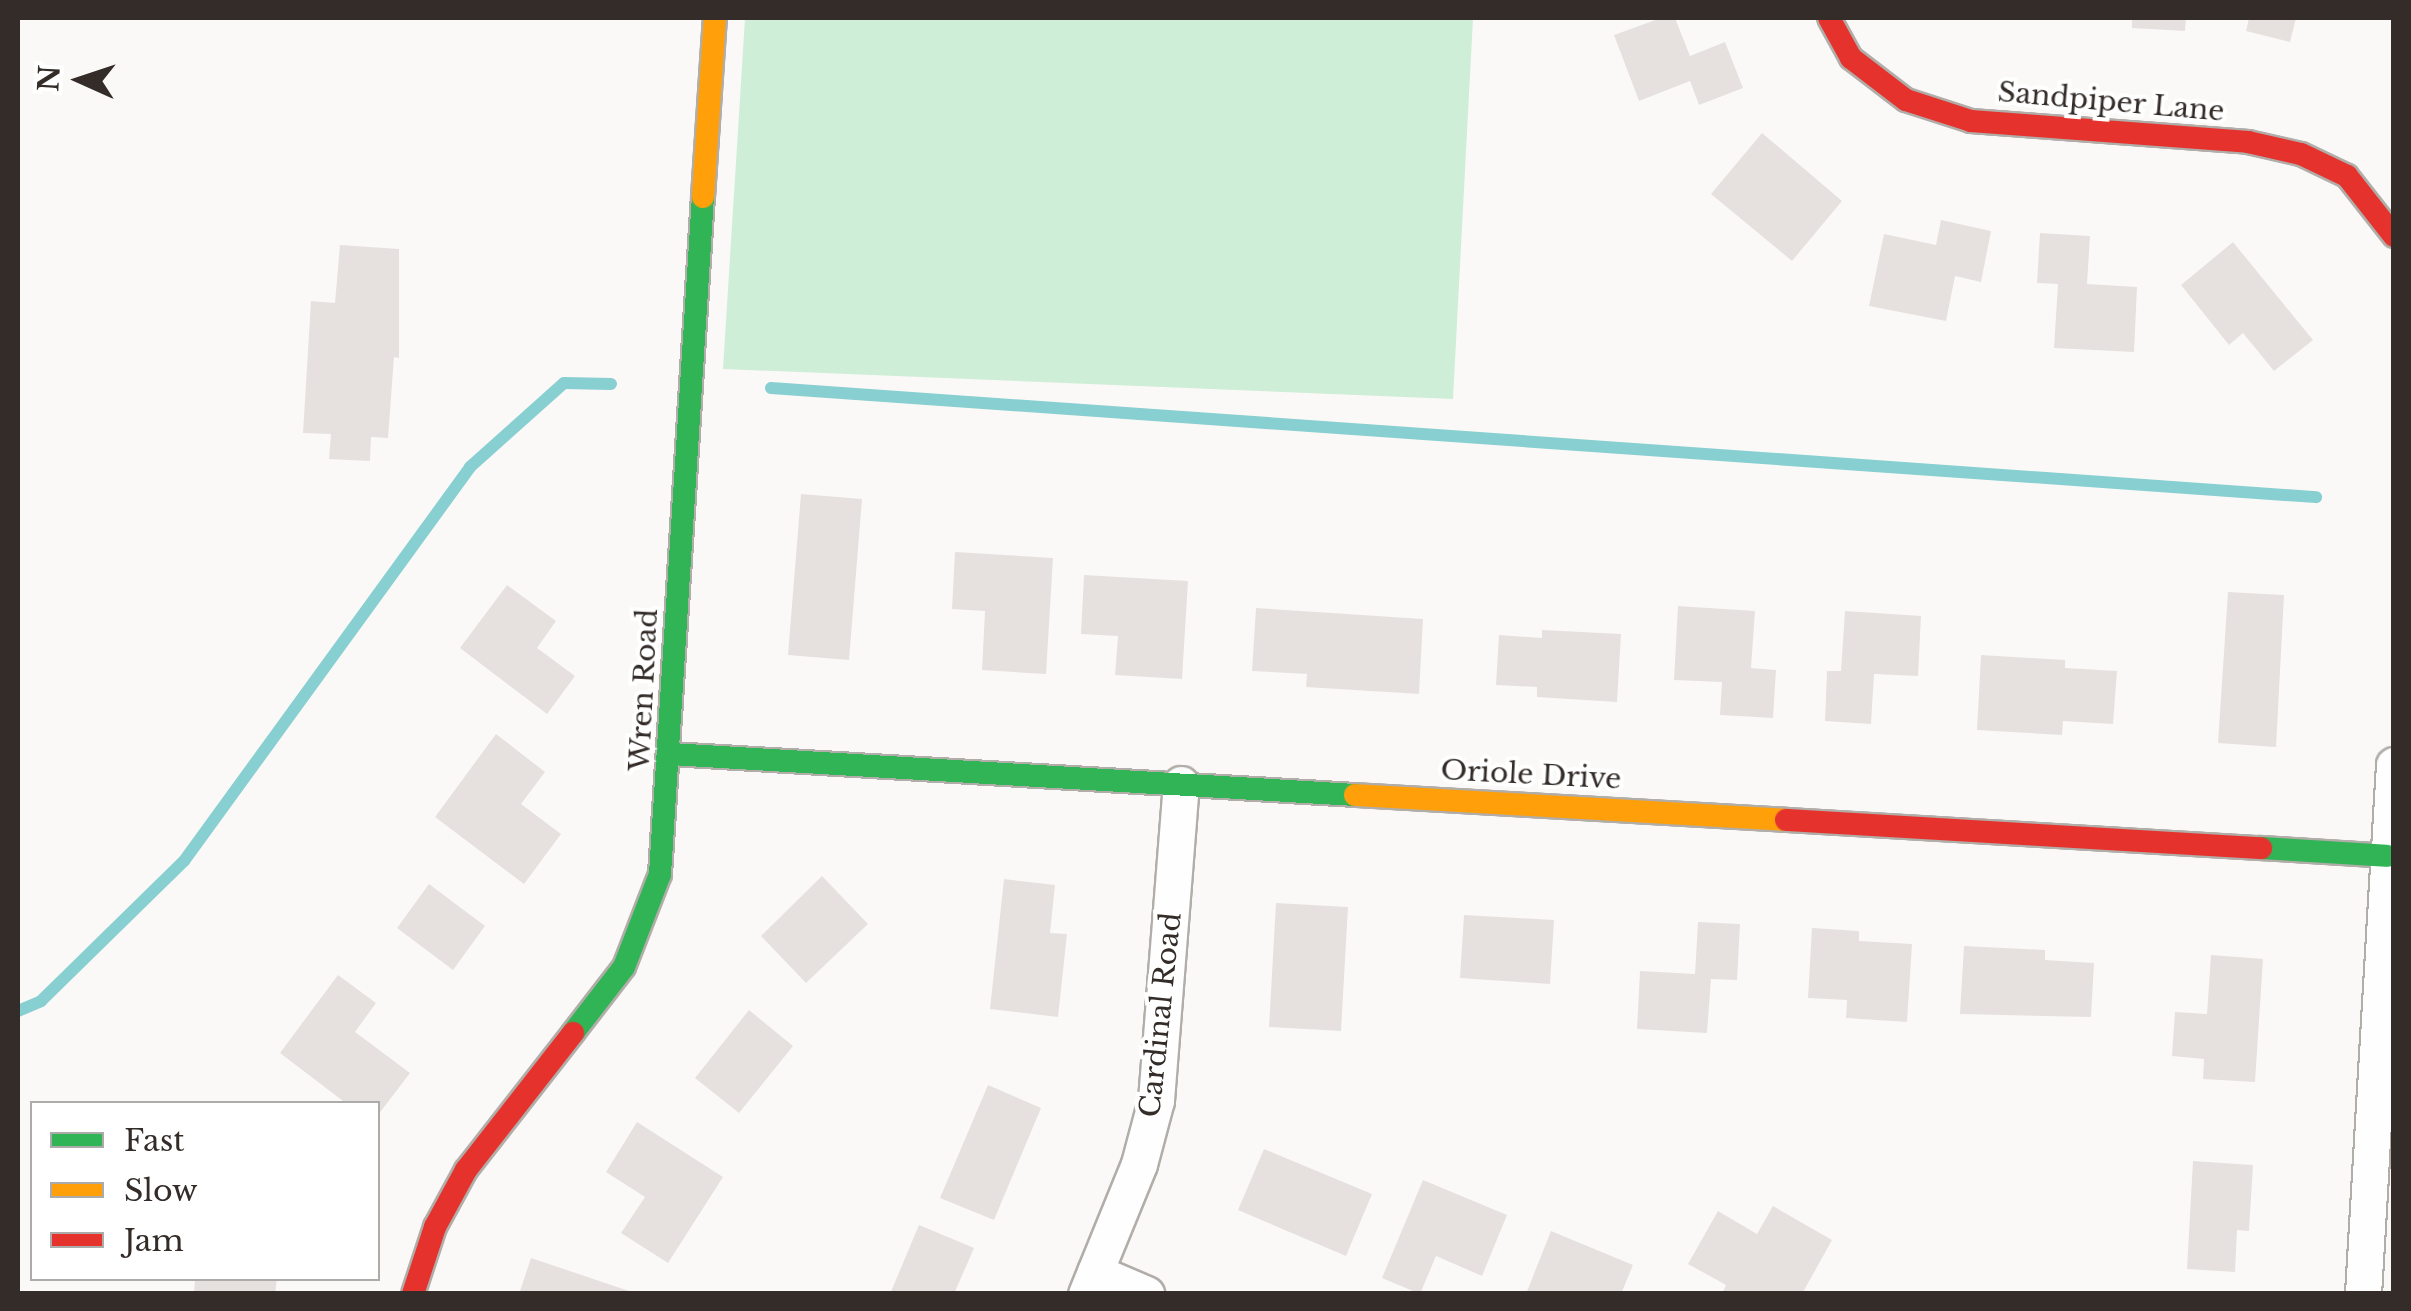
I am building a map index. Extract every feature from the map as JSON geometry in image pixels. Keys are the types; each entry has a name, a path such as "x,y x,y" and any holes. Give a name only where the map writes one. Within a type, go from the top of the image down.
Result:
{"street":[{"name":"Wren Road","path":"413,1294 435,1227 466,1170 606,996 640,938 660,874 671,754 715,18"},
{"name":"Sandpiper Lane","path":"1829,18 1851,58 1906,100 1971,120 2248,142 2301,154 2346,176 2394,236"},
{"name":"Oriole Drive","path":"671,754 2388,856"},
{"path":"2363,1294 2394,765"},
{"name":"Cardinal Road","path":"1091,1283 1139,1164 1156,1100 1181,784"},
{"path":"1091,1283 1146,1294"}],"green space":[{"path":"745,18 1473,18 1453,399 723,369"}],"building":[{"path":"1661,18 1675,18 1690,56 1725,42 1743,88 1699,105 1690,81 1639,101 1614,35"},
{"path":"2132,18 2186,18 2185,31 2132,28"},
{"path":"2249,18 2296,18 2290,42 2246,31"},
{"path":"1762,133 1842,201 1792,261 1711,194"},
{"path":"1941,220 1991,231 1981,282 1955,276 1946,321 1869,306 1884,234 1936,245"},
{"path":"2040,233 2090,236 2087,284 2137,287 2134,352 2054,348 2058,284 2037,283"},
{"path":"2233,242 2313,340 2274,371 2243,333 2229,345 2181,285"},
{"path":"340,245 399,249 399,358 394,357 388,438 371,437 370,461 329,459 331,434 303,433 311,301 335,303"},
{"path":"801,494 862,499 849,660 788,655"},
{"path":"955,552 1053,558 1046,674 982,670 985,611 952,609"},
{"path":"1084,575 1188,581 1182,679 1115,675 1118,636 1081,634"},
{"path":"507,585 556,621 537,648 575,676 547,714 460,648"},
{"path":"2228,592 2284,595 2276,747 2218,743"},
{"path":"1678,606 1755,611 1751,668 1776,670 1773,718 1720,715 1722,682 1674,680"},
{"path":"1256,608 1423,619 1419,694 1306,687 1307,674 1252,671"},
{"path":"1845,611 1921,616 1918,676 1874,674 1871,724 1825,721 1827,671 1841,671"},
{"path":"1542,630 1621,634 1617,702 1537,697 1537,687 1496,685 1499,635 1542,638"},
{"path":"1981,655 2065,660 2065,668 2117,671 2113,724 2063,721 2062,735 1977,730"},
{"path":"496,734 545,772 521,804 561,834 524,884 435,817"},
{"path":"822,876 868,924 806,983 761,936"},
{"path":"1004,879 1055,885 1050,933 1067,934 1058,1017 990,1009"},
{"path":"429,884 485,926 453,970 397,928"},
{"path":"1276,903 1348,907 1341,1031 1269,1027"},
{"path":"1464,915 1554,920 1550,984 1460,978"},
{"path":"1698,922 1740,924 1737,980 1711,979 1707,1033 1637,1029 1640,971 1695,974"},
{"path":"1812,928 1859,931 1859,941 1912,944 1907,1022 1846,1018 1847,1000 1808,998"},
{"path":"1964,946 2045,950 2045,960 2094,963 2091,1017 1960,1014"},
{"path":"2211,955 2263,959 2255,1082 2203,1079 2204,1059 2172,1056 2175,1012 2207,1014"},
{"path":"338,975 376,1003 355,1032 410,1073 380,1112 380,1101 343,1101 280,1053"},
{"path":"749,1010 793,1046 739,1113 695,1078"},
{"path":"988,1085 1041,1108 994,1220 940,1198"},
{"path":"637,1122 723,1177 668,1263 621,1233 645,1197 606,1172"},
{"path":"1264,1149 1372,1194 1346,1256 1238,1210"},
{"path":"2193,1161 2253,1165 2249,1231 2237,1230 2235,1272 2187,1269"},
{"path":"1423,1180 1507,1215 1482,1276 1436,1256 1420,1294 1382,1278"},
{"path":"1773,1206 1832,1240 1802,1294 1722,1294 1726,1285 1688,1264 1718,1211 1757,1234"},
{"path":"919,1225 974,1248 954,1294 890,1294"},
{"path":"1551,1231 1633,1265 1621,1294 1526,1294"},
{"path":"531,1258 635,1293 635,1294 519,1294"},
{"path":"195,1281 277,1281 275,1294 194,1294"}],"waterway":[{"path":"18,1011 41,1001 184,861 470,467 564,383 611,384"},
{"path":"771,388 2316,497"}],"traffic: fast":[{"path":"573,1033 624,967 660,874 703,197"},
{"path":"671,754 1355,795"},
{"path":"2261,848 2387,856"}],"traffic: slow":[{"path":"703,197 715,18"},
{"path":"1355,795 1786,820"}],"traffic: jam":[{"path":"1829,18 1851,58 1906,100 1971,121 2248,142 2301,154 2347,176 2394,236"},
{"path":"1786,820 2261,848"},
{"path":"413,1294 435,1227 466,1170 573,1033"}]}
